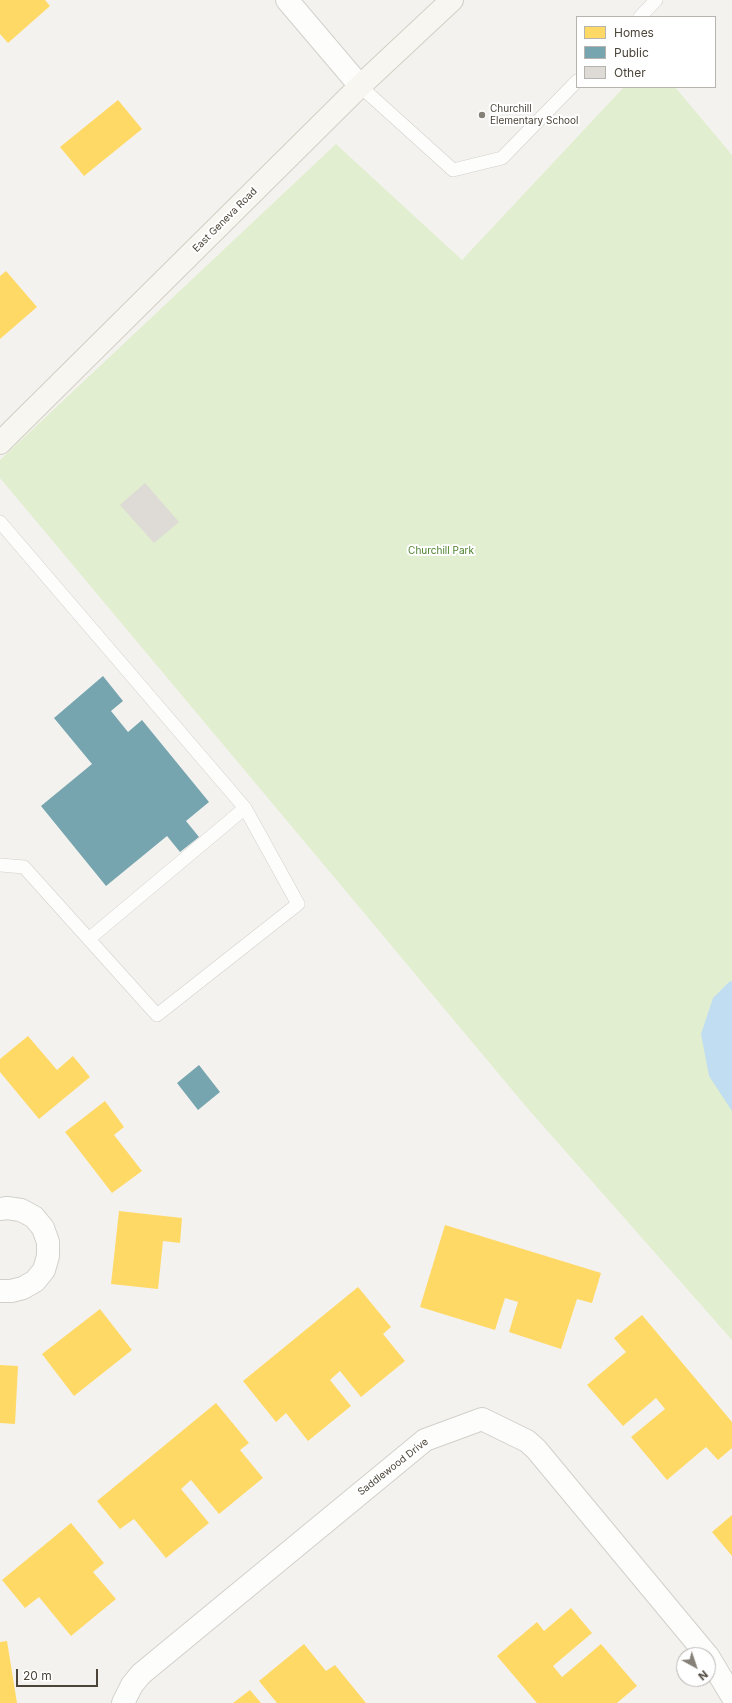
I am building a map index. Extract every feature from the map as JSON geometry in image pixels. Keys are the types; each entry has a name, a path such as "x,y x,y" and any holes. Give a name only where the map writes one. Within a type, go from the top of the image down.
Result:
{"main road":[{"name":"East Geneva Road","path":"0,443 360,86 452,0"}],"street":[{"path":"287,0 360,86"},
{"path":"0,1210 7,1208 21,1210 34,1217 43,1228 48,1242 48,1256 44,1270 35,1281 23,1288 11,1291 0,1290"},
{"name":"Saddlewood Drive","path":"123,1703 132,1685 141,1674 425,1440 482,1419 527,1441 536,1449 701,1647"},
{"name":"Saddlewood Drive","path":"716,1669 732,1696"}],"lane":[{"path":"641,16 656,0"},
{"path":"360,86 453,170 502,158 576,82"},
{"path":"0,522 245,808 298,904 157,1015 90,938 24,866 0,865"},
{"path":"90,938 245,808"}],"green space":[{"name":"Churchill Park","path":"623,88 676,88 732,155 732,1340 529,1110 0,478 0,460 336,144 462,260"}],"water":[{"path":"732,981 732,1111 709,1076 701,1034 713,998 729,982"}],"building: Homes":[{"path":"0,0 45,0 50,6 8,43 0,34"},
{"path":"118,100 142,129 84,176 60,147"},
{"path":"6,271 37,307 0,339 0,276"},
{"path":"28,1036 57,1070 73,1056 90,1077 39,1119 0,1072 0,1059"},
{"path":"105,1101 124,1127 114,1135 142,1171 112,1193 65,1132"},
{"path":"119,1211 182,1218 180,1243 163,1241 158,1289 111,1284"},
{"path":"445,1225 601,1273 592,1303 577,1299 561,1349 509,1332 518,1302 505,1298 495,1330 420,1307"},
{"path":"358,1287 391,1327 383,1334 405,1361 361,1397 340,1371 330,1380 351,1406 308,1441 286,1413 276,1422 243,1381"},
{"path":"100,1309 132,1350 74,1396 42,1354"},
{"path":"642,1315 732,1422 732,1448 718,1460 706,1447 667,1480 631,1437 665,1409 656,1398 623,1426 587,1385 626,1352 614,1338"},
{"path":"0,1365 18,1366 15,1424 0,1423"},
{"path":"216,1403 249,1443 240,1450 263,1478 219,1514 191,1480 181,1489 209,1523 166,1558 134,1519 120,1529 97,1501"},
{"path":"732,1515 732,1556 712,1532"},
{"path":"71,1523 104,1563 93,1572 116,1599 71,1636 39,1597 25,1608 2,1580"},
{"path":"571,1608 592,1633 553,1666 562,1677 601,1644 637,1686 617,1703 537,1703 497,1656 537,1622 544,1631"},
{"path":"7,1641 17,1703 0,1703 0,1642"},
{"path":"304,1644 326,1671 335,1665 366,1703 277,1703 259,1681"},
{"path":"250,1690 261,1703 233,1703"}],"building: Public":[{"path":"103,676 123,701 111,711 128,732 142,720 209,802 186,821 199,837 180,852 167,836 106,886 41,806 92,764 54,718"},
{"path":"199,1065 220,1092 198,1110 177,1083"}],"building: Other":[{"path":"145,483 179,522 154,543 120,505"}],"place":[{"name":"Churchill Elementary School","path":"482,115"}]}
